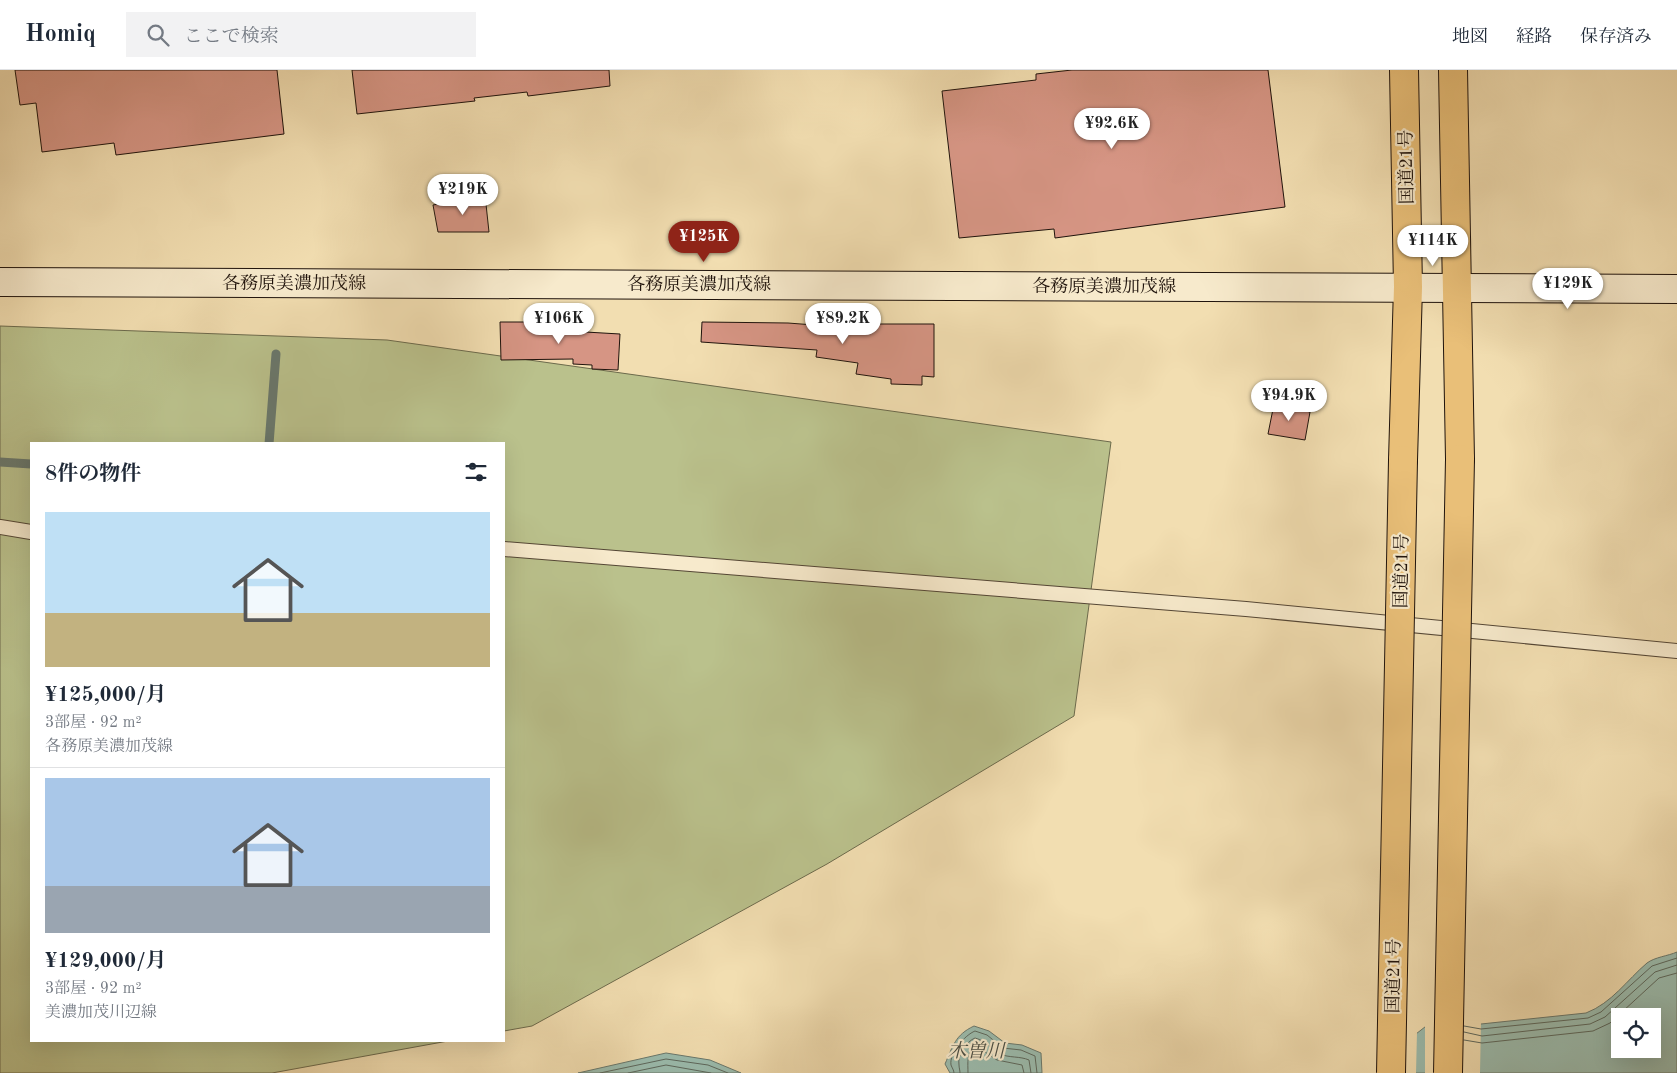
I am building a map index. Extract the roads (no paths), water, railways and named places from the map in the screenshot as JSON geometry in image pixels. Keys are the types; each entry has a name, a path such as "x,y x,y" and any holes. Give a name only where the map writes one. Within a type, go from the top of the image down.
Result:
{"highway":[{"name":"国道21号","path":"1391,1073 1408,287 1404,70"},
{"path":"1448,1073 1460,459 1453,70"}],"main road":[{"name":"各務原美濃加茂線","path":"0,282 1677,288"}],"lane":[{"path":"0,527 30,532"},
{"path":"505,549 1246,609 1677,650"}],"water":[{"path":"1677,952 1677,1073 1366,1073 1430,1023 1481,1024 1586,1013 1604,1003 1647,963"},
{"name":"木曽川","path":"974,1026 989,1031 1005,1043 1022,1045 1041,1053 1042,1073 950,1073 945,1064 953,1046 963,1033"},
{"path":"666,1053 710,1060 741,1073 578,1073"}],"waterway":[{"path":"269,442 276,354"},
{"path":"0,462 30,464"}]}
